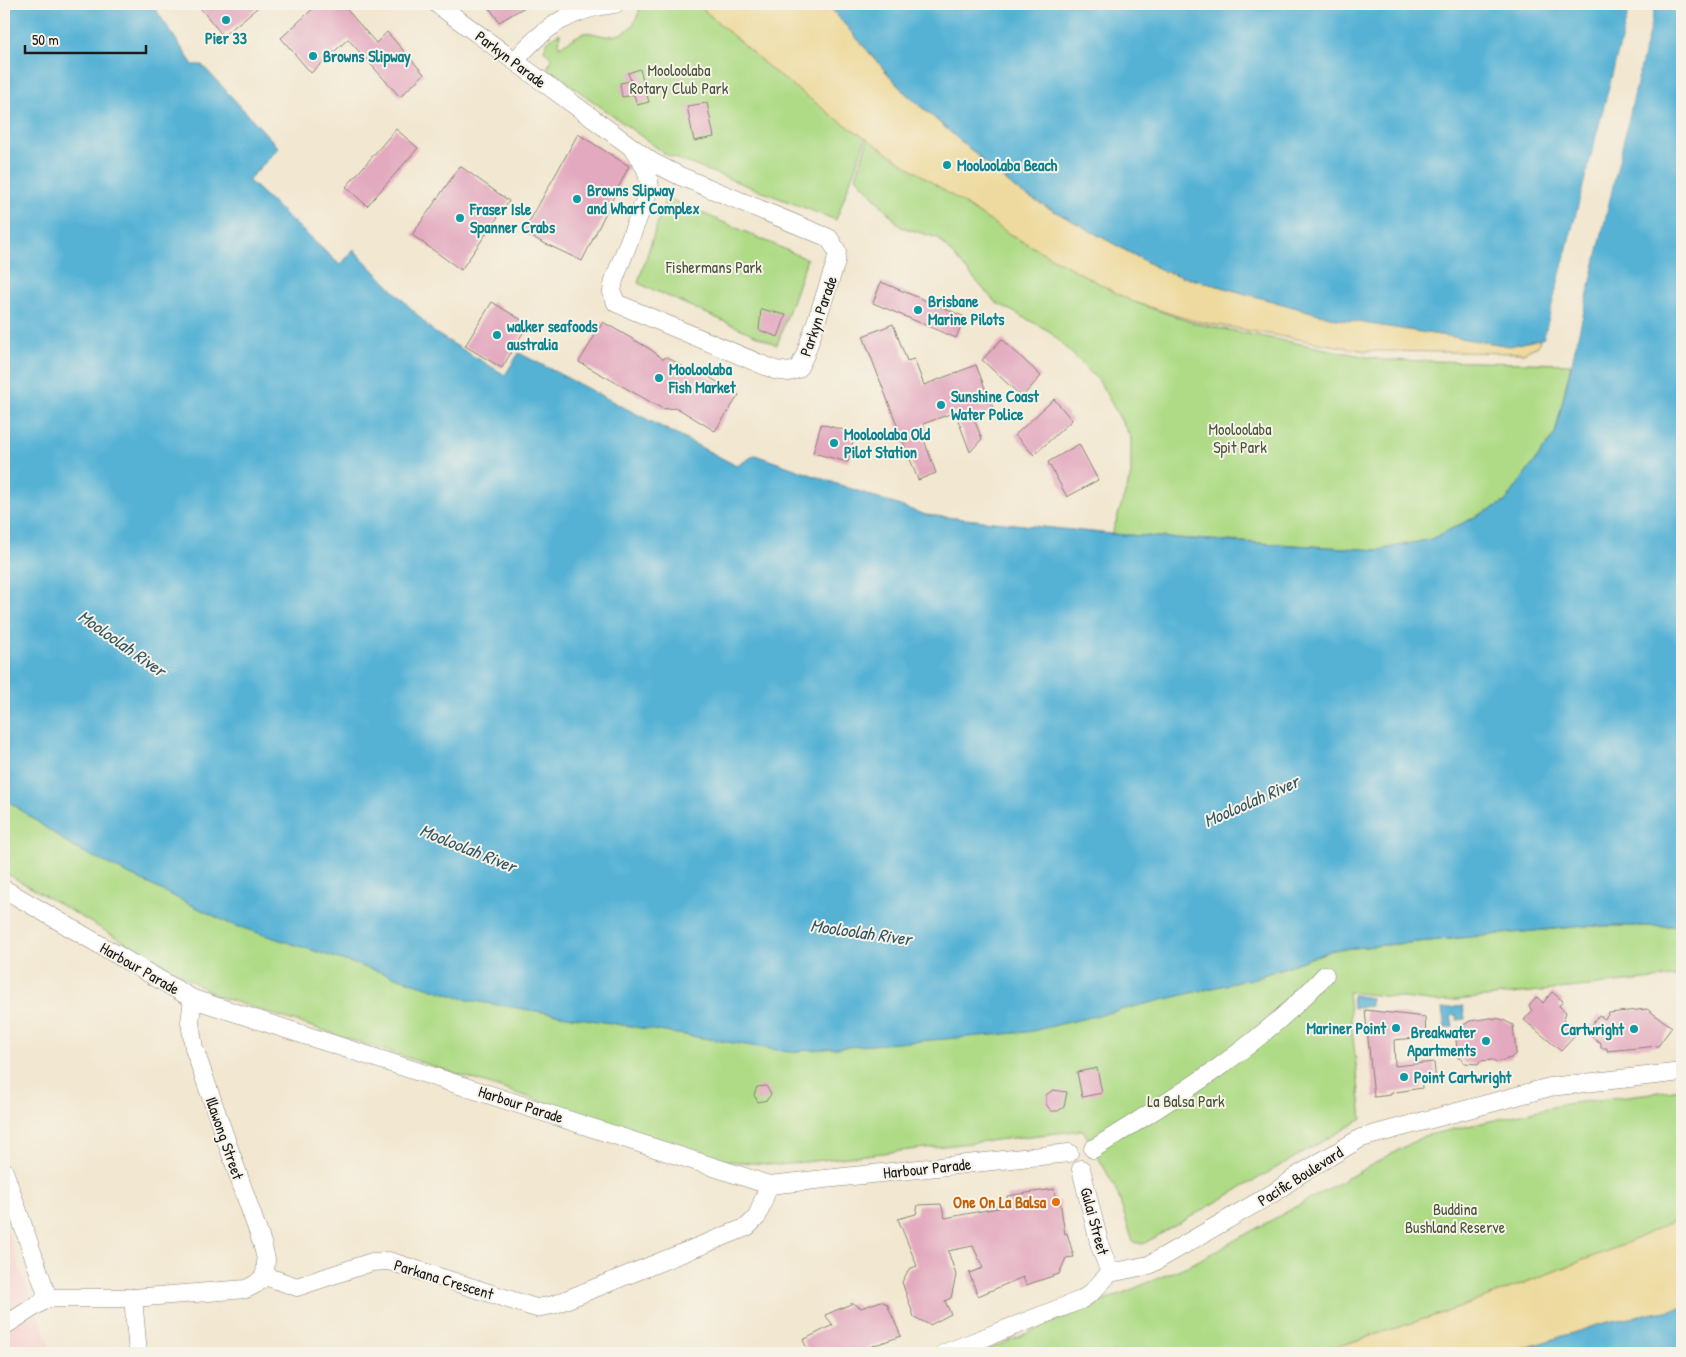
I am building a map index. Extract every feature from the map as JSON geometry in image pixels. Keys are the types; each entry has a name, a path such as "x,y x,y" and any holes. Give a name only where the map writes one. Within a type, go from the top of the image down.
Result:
{"street":[{"name":"Parkyn Parade","path":"437,4 633,150 680,176 822,234 834,244 837,254 836,262 806,355 798,369 788,372 775,370 616,303 613,296 613,284 650,187 646,169 633,150"},
{"path":"514,61 540,34 576,12 591,7 615,4"},
{"path":"650,187 667,177 680,176"},
{"name":"Harbour Parade","path":"4,889 193,999 769,1185 1069,1153"},
{"path":"1093,1149 1216,1070 1300,1002 1325,975"},
{"name":"Illawong Street","path":"193,999 190,1022 194,1048 262,1243 266,1259 265,1276"},
{"name":"Pacific Boulevard","path":"1110,1273 1149,1265 1275,1192 1300,1174 1361,1138 1550,1088 1682,1072"},
{"path":"1086,1143 1093,1149 1094,1161 1089,1166 1081,1169 1072,1164 1069,1153 1072,1147 1086,1143"},
{"name":"Gulai Street","path":"1081,1169 1100,1246 1110,1273"},
{"path":"4,1171 48,1298"},
{"name":"Parkana Crescent","path":"265,1276 297,1286 372,1262 389,1261 536,1308 552,1305 747,1228 757,1217 769,1185"},
{"path":"945,1353 1081,1300 1092,1293 1110,1273"},
{"path":"4,1326 48,1298 133,1298 246,1289 256,1284 265,1276"},
{"path":"133,1298 138,1353"}],"shaded area":[{"path":"4,1220 21,1272 53,1353 4,1353"}],"green space":[{"name":"Mooloolaba Rotary Club Park","path":"640,4 697,4 772,70 866,138 836,220 667,155 547,68 552,59 544,50 546,44 552,38 560,33 559,47 584,33 607,36 620,34 631,27 637,17"},
{"name":"Mooloolaba Spit Park","path":"868,139 1011,235 1131,301 1193,323 1383,360 1571,364 1555,434 1505,502 1431,539 1379,550 1112,534 1131,475 1131,438 1099,381 1049,331 995,302 938,238 901,227 856,177"},
{"name":"Fishermans Park","path":"666,197 807,259 777,345 638,283"},
{"name":"La Balsa Park","path":"4,798 73,847 1255,978 1333,950 1586,926 1682,926 1682,976 1438,1002 1348,992 1362,1119 1143,1244 1133,1242 1116,1189 1083,1130 779,1165 725,1161 217,996 4,872"},
{"name":"Buddina Bushland Reserve","path":"1682,1089 1682,1217 1623,1245 1459,1308 1317,1353 980,1353 1192,1264 1424,1136 1565,1104"}],"sand":[{"name":"Mooloolaba Beach","path":"697,4 827,4 902,90 1018,191 1163,271 1236,291 1498,291 1567,225 1538,346 1523,353 1365,351 1194,321 1131,301 1011,235 834,117 772,70"},
{"path":"1682,1217 1682,1308 1604,1323 1510,1353 1317,1353 1459,1308 1623,1245"}],"water":[{"name":"Mooloolah River","path":"4,4 152,4 193,65 202,65 279,148 248,180 340,265 354,250 435,333 505,375 519,353 737,466 755,455 926,515 1112,534 1379,550 1431,539 1505,502 1555,434 1655,4 1682,4 1682,926 1586,926 1333,950 1255,978 1028,1032 789,1052 467,1000 230,924 73,847 4,798"},
{"path":"827,4 1631,4 1544,338 1510,346 1337,319 1163,271 1018,191 902,90"},
{"path":"1352,995 1371,998 1371,1006 1353,1008"},
{"path":"1463,1006 1465,1019 1457,1020 1456,1015 1451,1016 1453,1027 1445,1028 1442,1009"},
{"path":"1682,1308 1682,1353 1510,1353 1604,1323"}],"pier":[{"path":"1631,4 1633,4 1546,340 1544,338"},
{"path":"1653,4 1655,4 1571,364 1569,362"}],"building":[{"name":"Pier 33","path":"197,4 262,4 223,36"},
{"path":"318,4 342,4 376,43 387,32 424,74 400,97 348,39 311,73 281,38"},
{"path":"487,4 530,4 499,22"},
{"path":"640,69 649,102 637,105 634,95 622,97 620,83 631,81 628,73"},
{"path":"707,103 714,137 694,141 687,106"},
{"path":"396,129 418,148 367,206 346,187"},
{"name":"Browns Slipway and Wharf Complex","path":"578,134 629,166 582,261 523,233"},
{"name":"Fraser Isle Spanner Crabs","path":"460,166 509,201 461,270 412,235"},
{"name":"Brisbane Marine Pilots","path":"881,282 965,317 956,338 873,303"},
{"name":"walker seafoods australia","path":"492,302 528,324 502,368 465,346"},
{"path":"761,309 786,315 778,337 759,330"},
{"name":"Mooloolaba Fish Market","path":"603,322 650,349 663,359 667,357 697,375 699,371 739,395 715,431 677,408 663,409 579,362"},
{"name":"Sunshine Coast Water Police","path":"893,324 907,361 914,359 924,385 976,365 994,411 974,419 982,439 970,452 955,412 923,424 928,438 924,440 936,473 918,480 863,336"},
{"path":"1002,339 1041,376 1022,397 982,360"},
{"path":"1054,399 1072,420 1034,455 1015,435"},
{"name":"Mooloolaba Old Pilot Station","path":"821,424 855,433 848,462 813,453"},
{"path":"1079,444 1098,480 1067,497 1048,462"},
{"path":"1552,992 1563,1001 1559,1006 1566,1012 1563,1022 1577,1034 1561,1051 1524,1020 1532,1011 1529,1006 1537,997 1543,1003"},
{"name":"Cartwright","path":"1647,1009 1672,1027 1658,1046 1607,1051 1607,1048 1601,1048 1601,1043 1586,1033 1599,1015 1605,1019 1609,1013"},
{"path":"1365,1010 1425,1017 1426,1037 1394,1040 1395,1066 1434,1062 1436,1083 1422,1084 1422,1088 1374,1097"},
{"name":"Breakwater Apartments","path":"1490,1018 1501,1019 1513,1025 1516,1053 1511,1058 1496,1062 1493,1060 1480,1061 1478,1064 1464,1063 1462,1059 1458,1058 1455,1030 1470,1021"},
{"path":"1097,1068 1102,1093 1082,1097 1077,1072"},
{"path":"766,1086 771,1094 767,1100 758,1102 754,1095 757,1087"},
{"path":"1053,1090 1067,1092 1064,1107 1058,1111 1051,1111 1046,1104 1046,1095"},
{"path":"1054,1189 1056,1202 1060,1201 1065,1234 1067,1233 1074,1257 1066,1258 1059,1274 1026,1285 1023,1277 978,1296 969,1273 983,1268 973,1246 948,1251 956,1275 951,1298 945,1301 951,1314 930,1325 914,1317 902,1282 909,1269 917,1266 898,1219 916,1214 918,1205 941,1204 945,1218 1008,1206 1007,1196"},
{"path":"881,1301 887,1304 901,1336 853,1353 809,1353 803,1340 833,1325 825,1315 853,1303 861,1308"}],"place":[{"name":"Pier 33","path":"226,20"},
{"name":"Browns Slipway","path":"313,56"},
{"name":"Mooloolaba Beach","path":"947,165"},
{"name":"Browns Slipway and Wharf Complex","path":"577,199"},
{"name":"Fraser Isle Spanner Crabs","path":"460,218"},
{"name":"Brisbane Marine Pilots","path":"918,310"},
{"name":"walker seafoods australia","path":"497,335"},
{"name":"Mooloolaba Fish Market","path":"659,378"},
{"name":"Sunshine Coast Water Police","path":"941,405"},
{"name":"Mooloolaba Old Pilot Station","path":"834,443"},
{"name":"Mariner Point","path":"1396,1028"},
{"name":"Cartwright","path":"1634,1029"},
{"name":"Breakwater Apartments","path":"1486,1041"},
{"name":"Point Cartwright","path":"1404,1077"},
{"name":"One On La Balsa","path":"1056,1202"}]}
